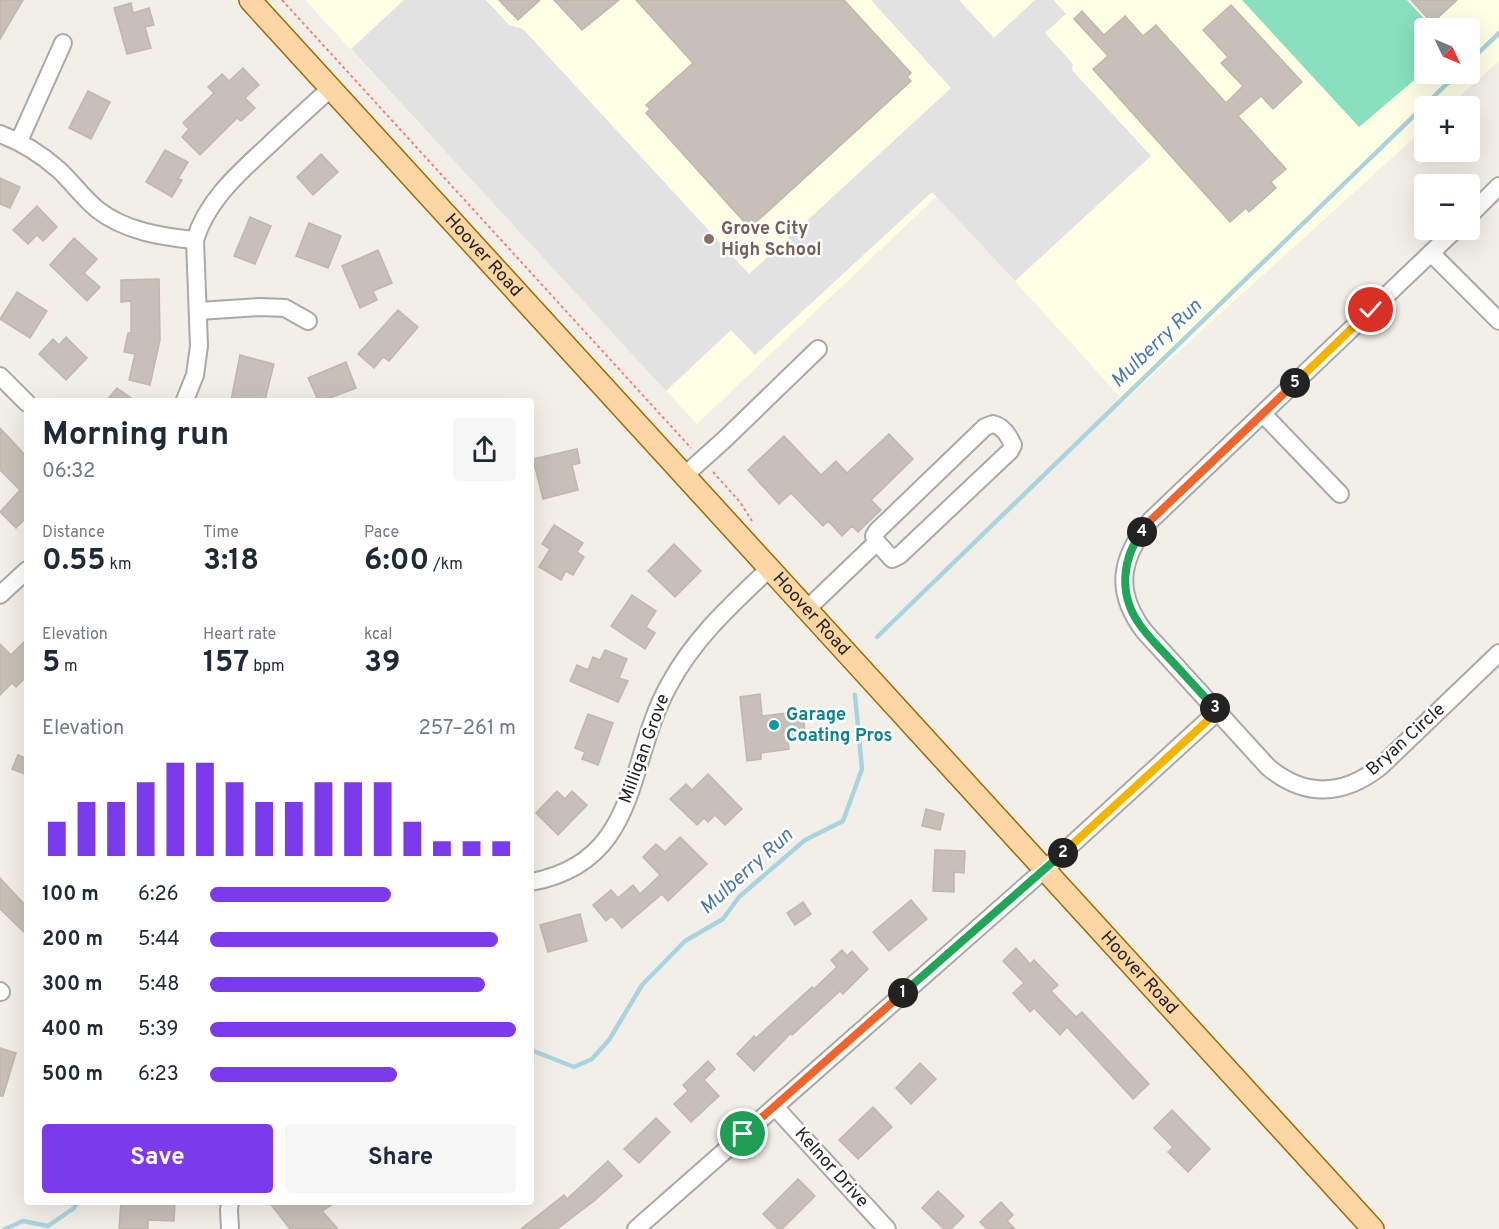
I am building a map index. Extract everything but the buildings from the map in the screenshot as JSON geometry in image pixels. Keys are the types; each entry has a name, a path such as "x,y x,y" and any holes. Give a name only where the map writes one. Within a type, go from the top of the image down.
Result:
{"main road":[{"name":"Hoover Road","path":"250,0 1373,1229"}],"street":[{"path":"19,141 63,43"},
{"path":"185,398 195,375 200,346 195,240 200,224 210,206 235,177 331,88"},
{"path":"0,134 19,141 59,171 99,211 126,226 169,238 195,240"},
{"path":"1480,204 1499,186"},
{"name":"Bryan Circle","path":"1445,240 1151,520 1130,549 1125,568 1127,598 1137,621 1268,766 1285,780 1306,789 1319,790 1344,786 1367,777 1499,653"},
{"path":"1431,253 1499,321"},
{"path":"198,311 260,307 285,308 308,321"},
{"path":"685,475 818,349"},
{"path":"0,376 24,401"},
{"path":"1263,414 1340,494"},
{"path":"993,424 999,425 1013,445 1011,451 900,555 892,559 877,542 874,536 878,531 977,435 986,427 993,424"},
{"path":"807,609 877,542"},
{"name":"Milligan Grove","path":"534,881 564,873 597,849 609,837 628,799 653,721 668,686 691,648 719,616 770,568"},
{"path":"0,595 24,573"},
{"path":"636,1229 1045,869 1218,711"},
{"name":"Kelnor Drive","path":"775,1107 886,1229"},
{"path":"230,1205 230,1229"}],"path":[{"path":"282,0 740,502 753,522"}],"shaded area":[{"name":"Grove City High School","path":"305,0 1499,0 1499,61 1480,78 1480,18 1414,18 1414,84 1473,84 1460,96 1414,96 1414,138 1124,401 937,196 697,424"},
{"path":"404,0 486,0 509,25 523,29 749,274 951,88 871,0 959,0 994,38 1035,0 1053,0 1066,14 1045,33 1073,64 1072,70 1151,156 1015,281 932,192 755,355 731,330 666,391 351,49"}],"green space":[{"path":"1242,0 1407,0 1424,18 1414,18 1414,80 1359,127"}],"waterway":[{"name":"Mulberry Run","path":"1480,51 1499,33"},
{"name":"Mulberry Run","path":"877,637 1447,84"},
{"name":"Mulberry Run","path":"534,1051 574,1067 592,1059 609,1040 642,985 685,941 723,919 739,897 805,840 843,821 862,769 855,695"},
{"name":"Mulberry Run","path":"5,1229 23,1221 48,1226 76,1205"}],"place":[{"name":"Grove City High School","path":"709,239"},
{"name":"Garage Coating Pros","path":"774,725"}],"route":[{"path":"743,1134 1045,869 1218,711 1137,621 1127,598 1125,585 1125,568 1130,549 1151,520 1371,310"}]}
